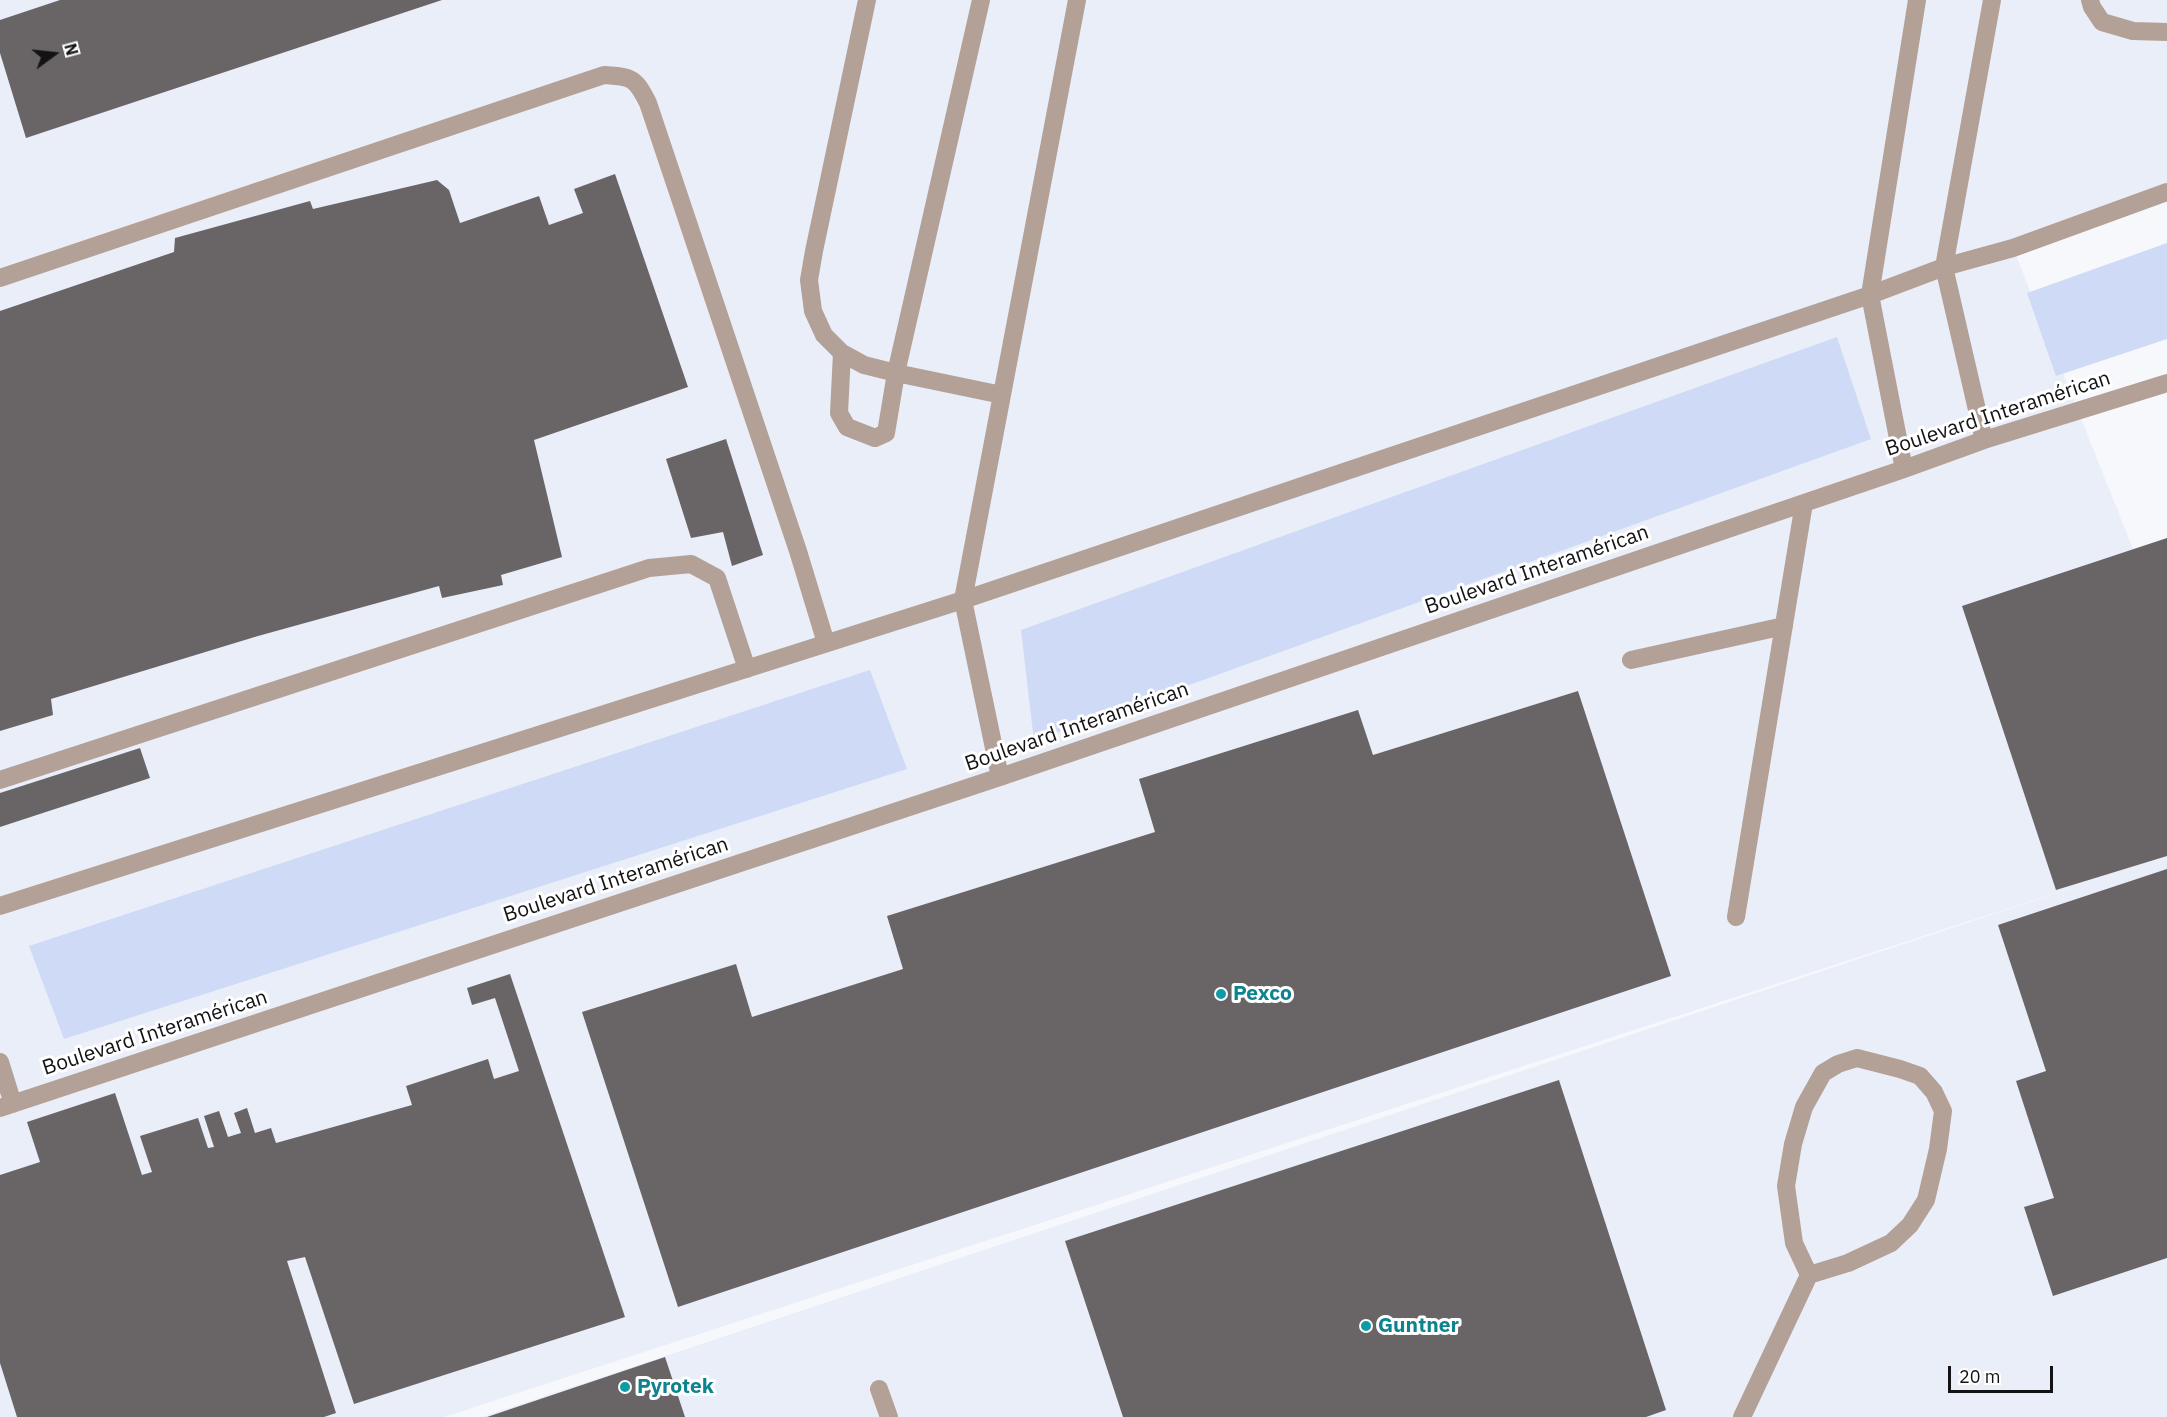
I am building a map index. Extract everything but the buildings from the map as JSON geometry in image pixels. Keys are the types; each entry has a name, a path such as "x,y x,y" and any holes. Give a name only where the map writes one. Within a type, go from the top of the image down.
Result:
{"street":[{"path":"867,0 809,280 813,311 824,334 842,353 864,365 896,374 1002,395"},
{"path":"842,353 839,413 847,427 875,438 886,433 896,374 981,0"},
{"path":"1000,777 963,600 1077,0"},
{"path":"1904,469 1870,294 1917,0"},
{"path":"1984,440 1944,267 1992,0"},
{"path":"2090,0 2102,22 2133,31 2167,32"},
{"path":"0,278 604,75 626,76 638,84 648,103 798,551 826,643"},
{"path":"0,906 963,600 1944,267 2013,248 2167,192"},
{"name":"Boulevard Interamérican","path":"7,1106 1000,777 1984,440 2167,383"},
{"path":"1736,916 1804,503"},
{"path":"0,780 649,568 691,564 717,578 747,669"},
{"path":"1631,660 1784,626"},
{"path":"1742,1417 1809,1275 1848,1263 1891,1243 1910,1225 1926,1200 1938,1149 1943,1111 1934,1092 1920,1076 1857,1058 1838,1064 1823,1073 1804,1107 1793,1144 1786,1186 1794,1243 1809,1275"},
{"path":"0,1062 7,1106"},
{"path":"879,1389 889,1417"}],"shaded area":[{"path":"0,0 2167,0 2167,195 2013,248 2167,634 2167,1417 482,1417 2111,875 444,1417 0,1417"},
{"path":"2167,243 2167,339 2056,376 2027,293"},
{"path":"1837,337 1871,439 1034,741 1021,630"},
{"path":"870,670 907,769 64,1039 29,946"}],"place":[{"name":"Pexco","path":"1221,994"},
{"name":"Guntner","path":"1366,1326"},
{"name":"Pyrotek","path":"625,1387"}]}
